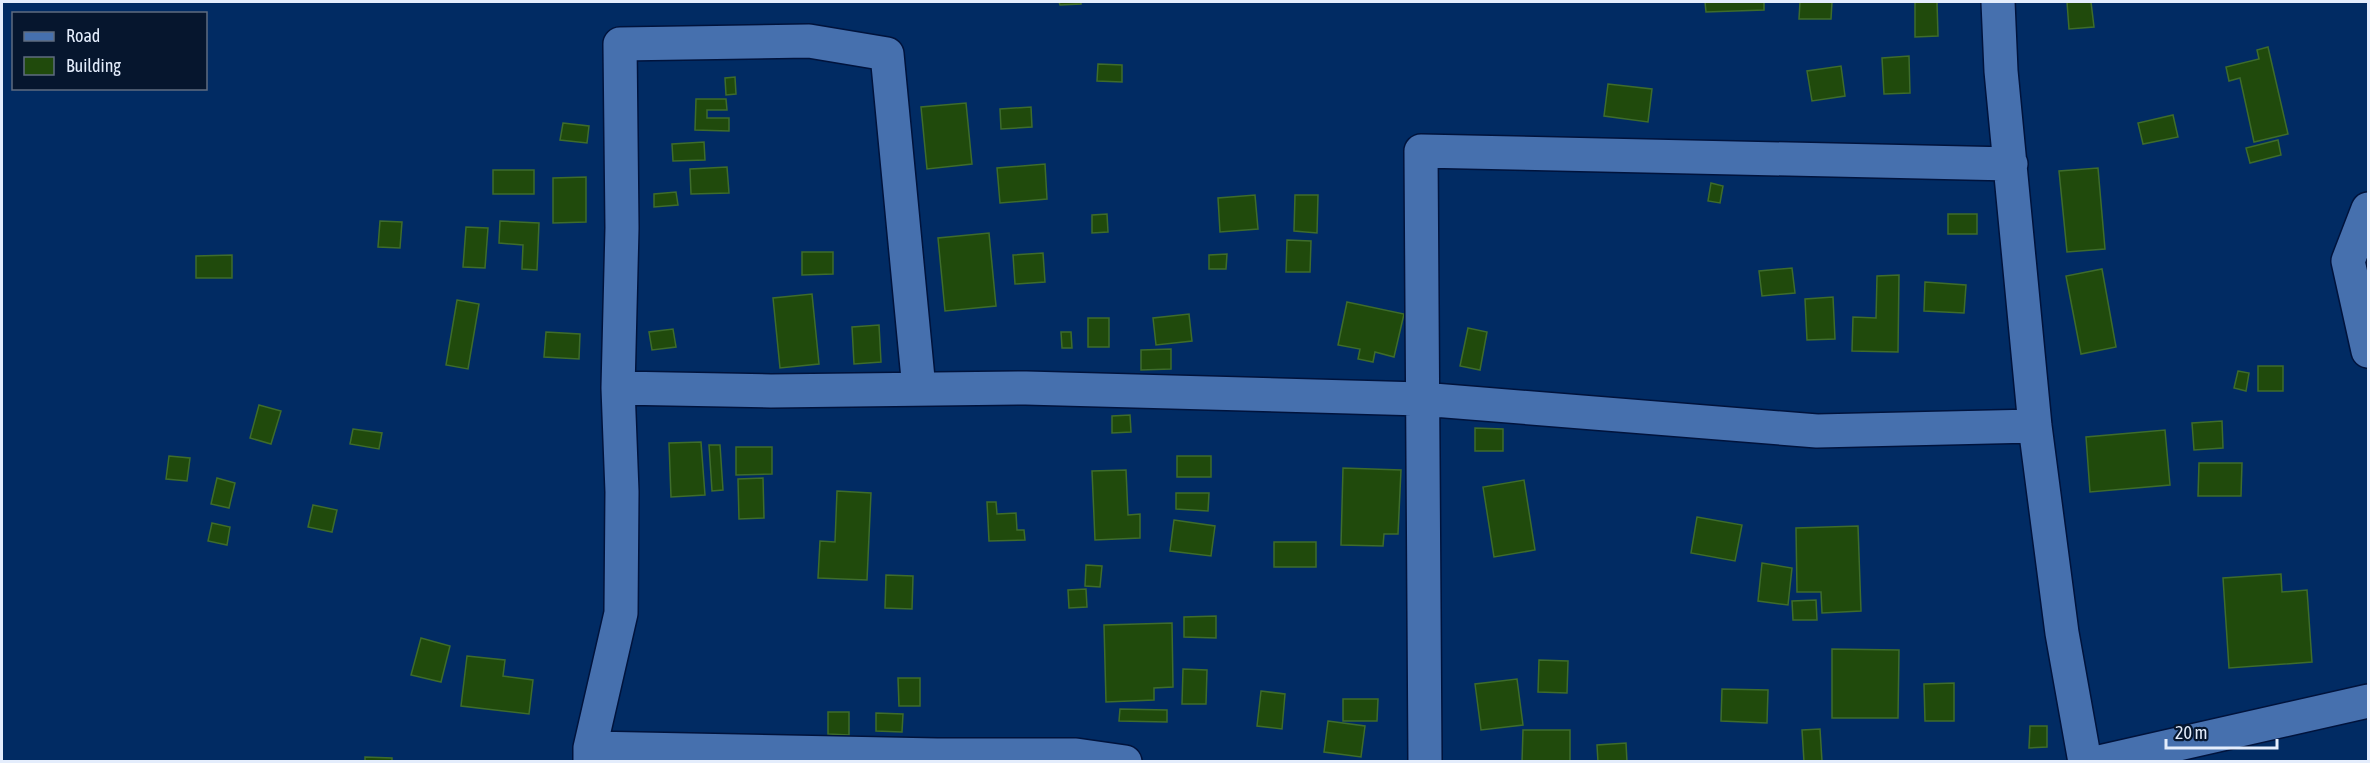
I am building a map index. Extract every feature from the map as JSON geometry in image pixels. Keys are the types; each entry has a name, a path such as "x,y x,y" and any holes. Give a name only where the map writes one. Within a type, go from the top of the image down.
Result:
{"street":[{"path":"1998,2 2001,70 2035,426 2062,633 2085,762"},
{"path":"919,388 887,54 809,41 620,44 622,228 618,388 622,492 621,613 590,754 938,758 1076,755 1125,762"},
{"path":"1425,762 1421,151 2011,164"},
{"path":"2368,209 2358,260 2368,351"},
{"path":"618,388 771,391 1026,388 1421,399 1816,430 2035,426"},
{"path":"2099,762 2368,701"}],"building":[{"path":"1059,2 1081,2 1081,4 1060,5"},
{"path":"1705,2 1764,2 1764,10 1706,12"},
{"path":"1800,2 1832,2 1831,19 1799,19"},
{"path":"1915,2 1937,2 1938,36 1915,37"},
{"path":"2067,2 2091,2 2094,27 2069,29"},
{"path":"2268,47 2288,134 2254,142 2240,78 2229,81 2226,67 2259,59 2257,50"},
{"path":"1909,56 1910,93 1884,94 1882,58"},
{"path":"1098,64 1122,65 1122,82 1097,81"},
{"path":"1841,66 1845,96 1812,101 1807,71"},
{"path":"735,77 736,94 726,95 725,78"},
{"path":"1608,84 1652,89 1648,122 1604,116"},
{"path":"696,99 726,99 727,110 707,110 707,118 729,118 729,131 695,130"},
{"path":"966,103 972,164 927,169 921,107"},
{"path":"1031,107 1032,127 1001,129 1000,109"},
{"path":"2173,115 2178,137 2143,144 2138,123"},
{"path":"563,123 589,126 587,143 560,140"},
{"path":"2278,140 2281,155 2250,163 2246,148"},
{"path":"704,142 705,160 673,161 672,144"},
{"path":"1045,164 1047,199 1000,203 997,168"},
{"path":"727,167 729,193 691,194 690,169"},
{"path":"2098,168 2105,249 2067,252 2059,171"},
{"path":"493,170 534,170 534,194 493,194"},
{"path":"586,177 586,222 553,223 553,178"},
{"path":"1711,183 1723,186 1720,203 1708,201"},
{"path":"676,192 678,205 654,207 654,194"},
{"path":"1255,195 1258,229 1220,232 1218,198"},
{"path":"1295,195 1318,195 1317,233 1294,231"},
{"path":"1107,214 1108,232 1092,233 1092,215"},
{"path":"1948,214 1977,214 1977,234 1948,234"},
{"path":"380,221 402,222 400,248 378,247"},
{"path":"500,221 539,223 537,270 522,269 523,245 499,243"},
{"path":"466,227 488,228 485,268 463,267"},
{"path":"989,233 996,306 945,311 938,238"},
{"path":"1287,240 1311,241 1310,272 1286,272"},
{"path":"802,252 833,252 833,274 802,275"},
{"path":"1043,253 1045,282 1015,284 1013,255"},
{"path":"1227,254 1226,269 1209,269 1209,255"},
{"path":"232,255 232,278 196,278 196,256"},
{"path":"1792,268 1795,293 1762,296 1759,271"},
{"path":"2102,269 2116,347 2081,354 2066,276"},
{"path":"1899,275 1898,352 1852,351 1853,317 1876,318 1877,276"},
{"path":"1925,282 1966,285 1964,313 1924,311"},
{"path":"812,294 819,364 780,368 773,298"},
{"path":"1833,297 1835,339 1807,340 1805,299"},
{"path":"457,300 479,304 468,369 446,365"},
{"path":"1347,302 1404,314 1394,357 1375,352 1373,362 1358,359 1360,349 1338,345"},
{"path":"1189,314 1192,341 1156,345 1153,318"},
{"path":"1088,318 1109,318 1109,347 1088,347"},
{"path":"879,325 881,362 854,364 852,327"},
{"path":"1468,328 1487,332 1480,370 1460,366"},
{"path":"673,329 676,347 652,350 649,332"},
{"path":"546,332 580,334 579,359 544,357"},
{"path":"1061,332 1071,332 1072,348 1062,348"},
{"path":"1171,349 1171,369 1141,370 1141,350"},
{"path":"2258,366 2283,366 2283,391 2258,391"},
{"path":"2238,371 2249,373 2246,391 2234,388"},
{"path":"259,405 281,411 271,444 250,438"},
{"path":"1130,415 1131,432 1112,433 1112,416"},
{"path":"2222,421 2223,448 2194,450 2192,423"},
{"path":"1475,428 1503,429 1503,451 1475,451"},
{"path":"353,429 382,433 379,449 350,444"},
{"path":"2165,430 2170,485 2090,492 2086,437"},
{"path":"701,442 705,495 671,497 669,443"},
{"path":"709,445 720,445 723,490 712,491"},
{"path":"736,447 772,447 772,474 736,475"},
{"path":"169,456 190,458 187,481 166,479"},
{"path":"1177,456 1211,456 1211,477 1177,477"},
{"path":"2199,463 2242,463 2241,496 2198,496"},
{"path":"1343,468 1401,470 1398,534 1384,534 1383,546 1341,545"},
{"path":"1126,470 1128,515 1140,514 1140,538 1095,540 1092,471"},
{"path":"217,478 235,483 229,508 211,504"},
{"path":"763,478 764,518 739,519 738,479"},
{"path":"1524,480 1535,550 1494,557 1483,487"},
{"path":"837,491 871,493 867,580 818,578 820,541 835,542"},
{"path":"1176,493 1209,493 1208,511 1176,509"},
{"path":"987,502 996,502 997,514 1016,513 1017,530 1024,530 1025,540 989,541"},
{"path":"313,505 337,510 332,532 308,527"},
{"path":"1697,517 1742,525 1735,561 1691,553"},
{"path":"1174,520 1215,526 1211,556 1170,551"},
{"path":"212,523 230,527 227,545 208,541"},
{"path":"1858,526 1861,611 1822,613 1821,592 1797,592 1796,528"},
{"path":"1274,542 1316,542 1316,567 1274,567"},
{"path":"1762,563 1792,568 1788,605 1758,601"},
{"path":"1086,565 1102,566 1100,587 1085,586"},
{"path":"2281,574 2282,592 2307,590 2312,662 2229,668 2223,578"},
{"path":"886,575 913,576 912,609 885,608"},
{"path":"1086,589 1087,607 1069,608 1068,590"},
{"path":"1816,600 1817,620 1793,620 1792,601"},
{"path":"1216,616 1216,638 1184,637 1184,617"},
{"path":"1172,623 1173,687 1154,688 1154,700 1106,702 1104,625"},
{"path":"421,638 450,646 441,682 411,675"},
{"path":"1832,649 1899,650 1898,718 1832,718"},
{"path":"467,656 505,660 503,676 533,680 529,714 461,706"},
{"path":"1539,660 1568,661 1567,693 1538,692"},
{"path":"1183,669 1207,670 1206,704 1182,704"},
{"path":"898,678 920,678 920,706 899,706"},
{"path":"1517,679 1523,725 1481,730 1475,684"},
{"path":"1954,683 1954,721 1925,721 1924,684"},
{"path":"1722,689 1768,690 1767,723 1721,721"},
{"path":"1261,691 1285,694 1282,729 1257,726"},
{"path":"1343,699 1378,699 1377,721 1343,721"},
{"path":"1120,709 1167,710 1167,722 1119,721"},
{"path":"828,712 849,712 849,735 828,734"},
{"path":"876,713 903,714 902,732 876,731"},
{"path":"1328,721 1365,726 1361,757 1324,752"},
{"path":"2030,726 2047,726 2047,747 2029,748"},
{"path":"1820,729 1822,761 1804,762 1802,730"},
{"path":"1523,730 1570,730 1570,762 1522,762"},
{"path":"1626,743 1627,762 1598,762 1597,745"},
{"path":"365,757 392,758 392,762 365,762"}]}
